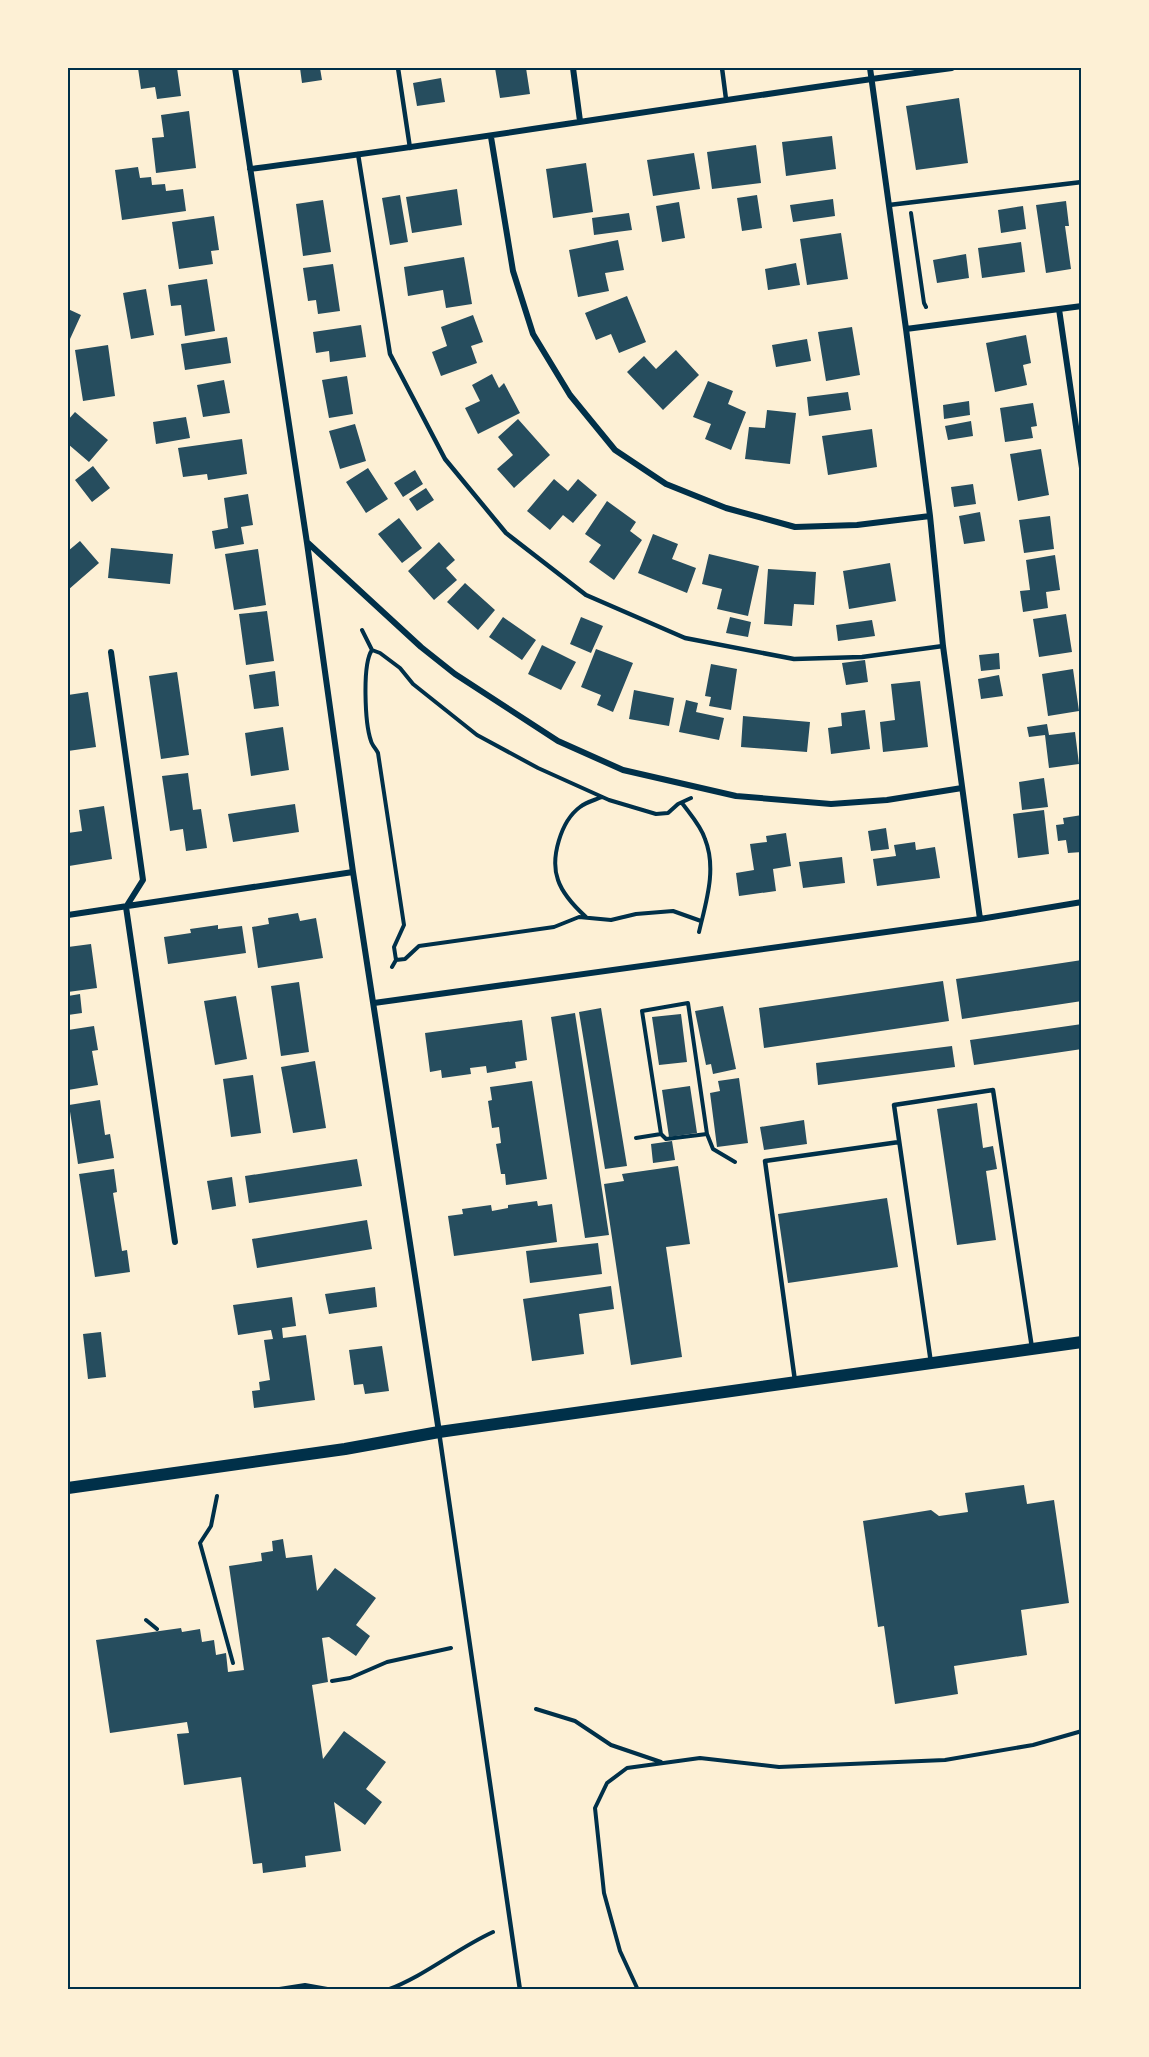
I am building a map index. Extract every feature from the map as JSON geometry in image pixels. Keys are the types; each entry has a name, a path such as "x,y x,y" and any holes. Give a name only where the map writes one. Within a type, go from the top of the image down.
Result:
{"main road":[{"path":"68,1488 345,1449 440,1432 1082,1342"}],"street":[{"path":"234,68 307,543 353,872 440,1432"},
{"path":"573,68 580,121"},
{"path":"870,68 906,329 930,516 943,646 980,919"},
{"path":"250,169 491,137 726,99 952,68"},
{"path":"491,137 513,271 532,334 570,395 615,450 666,484 726,508 795,527 857,525 930,516"},
{"path":"906,329 1082,306"},
{"path":"1059,309 1082,468"},
{"path":"307,543 421,647 455,674 558,741 623,770 735,796 831,804 886,800 962,788"},
{"path":"111,652 143,880 126,907 175,1242"},
{"path":"68,915 353,872"},
{"path":"374,1002 980,919 1082,902"}],"lane":[{"path":"398,68 410,148"},
{"path":"722,68 726,99"},
{"path":"358,154 390,354 445,459 506,533 586,596 685,638 794,659 862,657 943,646"},
{"path":"889,205 1082,182"},
{"path":"931,1363 894,1105 993,1090 1032,1348"},
{"path":"795,1384 765,1161 899,1142"},
{"path":"440,1432 520,1989"}],"path":[{"path":"909,203 926,307"},
{"path":"362,630 372,650 380,653 400,668 413,684 477,735 538,768 603,797 656,814 668,813 691,798 703,800"},
{"path":"372,650 368,656 366,672 366,706 370,740 378,753 404,925 394,947 396,960 392,967"},
{"path":"588,919 574,907 557,880 555,861 559,842 567,823 580,807 603,797"},
{"path":"682,802 705,837 710,857 711,875 699,932"},
{"path":"396,960 405,959 419,946 554,927 579,917 610,920 636,914 673,911 701,921"},
{"path":"707,1134 666,1139 660,1134 642,1011 688,1003 707,1134 713,1149 735,1161"},
{"path":"636,1138 660,1134"},
{"path":"217,1496 211,1526 200,1543 233,1663"},
{"path":"146,1620 157,1629"},
{"path":"332,1681 350,1678 387,1662 451,1648"},
{"path":"536,1709 575,1721 611,1745 662,1763"},
{"path":"638,1989 620,1951 604,1893 595,1808 607,1783 627,1768 700,1758 779,1767 945,1760 1033,1745 1082,1731"},
{"path":"387,1989 410,1981 474,1941 493,1932"},
{"path":"273,1989 305,1985 333,1989"}],"building":[{"path":"138,68 177,68 181,96 157,99 155,87 141,89"},
{"path":"300,68 320,68 322,80 302,83"},
{"path":"495,68 526,68 530,94 500,98"},
{"path":"441,78 445,102 417,106 413,83"},
{"path":"959,98 968,163 916,170 906,106"},
{"path":"189,111 196,168 156,173 152,138 164,137 161,115"},
{"path":"832,136 836,169 786,176 782,142"},
{"path":"756,145 761,183 712,189 707,152"},
{"path":"694,153 700,189 653,196 647,160"},
{"path":"586,163 593,212 553,218 546,169"},
{"path":"138,167 140,178 151,177 152,185 165,184 166,191 183,189 186,211 122,220 115,170"},
{"path":"457,189 462,225 412,233 406,197"},
{"path":"400,195 408,242 390,245 382,198"},
{"path":"757,195 762,228 742,231 737,198"},
{"path":"833,199 835,216 793,222 790,205"},
{"path":"323,200 331,252 303,256 296,204"},
{"path":"1066,201 1069,226 1065,226 1071,269 1046,273 1036,205"},
{"path":"679,202 685,238 662,242 656,206"},
{"path":"1023,206 1026,229 1001,233 998,210"},
{"path":"629,213 632,230 594,235 592,218"},
{"path":"214,216 219,250 211,251 213,264 179,269 172,222"},
{"path":"841,233 848,279 807,285 800,239"},
{"path":"618,240 624,270 605,273 609,291 578,297 569,250"},
{"path":"1021,242 1025,272 982,278 978,248"},
{"path":"966,254 969,278 937,283 933,260"},
{"path":"464,257 472,304 446,308 443,290 408,296 404,267"},
{"path":"796,263 800,285 768,290 765,269"},
{"path":"333,264 340,311 318,314 316,300 308,301 303,268"},
{"path":"207,279 215,331 185,336 181,305 171,306 168,285"},
{"path":"146,289 154,335 131,339 123,293"},
{"path":"627,296 646,342 619,353 611,334 596,340 585,313"},
{"path":"68,309 81,315 70,339 68,338"},
{"path":"473,315 483,342 471,346 477,363 441,376 432,352 447,346 441,327"},
{"path":"361,325 366,357 330,362 329,351 316,353 313,332"},
{"path":"852,327 860,375 826,381 818,332"},
{"path":"1026,335 1031,363 1023,365 1027,385 995,392 986,343"},
{"path":"227,337 231,363 185,370 181,344"},
{"path":"807,339 811,361 776,367 772,345"},
{"path":"108,345 115,396 83,401 75,350"},
{"path":"676,350 699,375 663,410 627,372 644,356 656,369"},
{"path":"492,374 499,388 504,383 520,413 478,434 465,408 480,401 472,385"},
{"path":"347,376 353,414 329,418 322,380"},
{"path":"224,380 230,413 203,417 197,385"},
{"path":"708,381 733,391 728,404 746,412 731,450 705,439 711,424 693,417"},
{"path":"848,392 851,410 809,416 807,397"},
{"path":"969,401 970,415 944,419 943,405"},
{"path":"1033,403 1037,426 1031,427 1033,438 1005,442 1000,408"},
{"path":"767,410 796,413 790,464 745,459 749,427 765,428"},
{"path":"75,412 108,440 89,462 68,444 68,420"},
{"path":"186,417 190,438 156,444 153,422"},
{"path":"518,419 550,455 514,488 497,469 513,455 498,437"},
{"path":"971,421 973,436 948,440 945,426"},
{"path":"355,424 366,461 340,469 329,431"},
{"path":"872,429 877,467 828,475 822,436"},
{"path":"242,439 247,474 208,480 207,474 183,477 178,448"},
{"path":"1041,449 1049,495 1018,501 1010,454"},
{"path":"93,466 110,488 92,502 75,480"},
{"path":"368,468 388,499 366,513 346,482"},
{"path":"415,470 423,484 403,497 394,483"},
{"path":"554,479 568,491 578,479 597,495 573,523 563,515 550,530 527,511"},
{"path":"973,484 976,504 954,507 951,487"},
{"path":"426,488 434,500 417,511 409,499"},
{"path":"248,494 253,525 241,527 244,544 215,549 212,531 228,528 224,498"},
{"path":"607,501 636,522 630,531 642,540 614,580 589,562 601,545 585,534"},
{"path":"980,512 985,541 964,544 959,516"},
{"path":"1050,516 1054,549 1024,553 1019,520"},
{"path":"399,518 422,548 402,563 378,534"},
{"path":"653,534 678,544 672,559 696,568 687,593 638,573"},
{"path":"80,541 99,563 68,590 68,551"},
{"path":"439,542 455,560 446,568 457,580 434,600 408,571"},
{"path":"111,548 173,554 170,584 108,578"},
{"path":"258,549 266,605 234,610 225,554"},
{"path":"709,554 759,566 748,616 717,609 722,589 702,584"},
{"path":"1055,555 1060,590 1046,592 1048,608 1023,612 1020,591 1030,590 1026,560"},
{"path":"890,563 896,601 849,609 843,571"},
{"path":"768,569 816,572 814,605 794,604 792,626 764,624"},
{"path":"465,583 495,610 478,630 447,602"},
{"path":"267,611 274,661 246,665 239,614"},
{"path":"1066,614 1072,652 1039,657 1033,619"},
{"path":"503,617 536,640 522,660 489,637"},
{"path":"581,617 603,626 591,653 570,644"},
{"path":"730,617 751,622 748,637 726,633"},
{"path":"872,620 875,636 838,641 836,625"},
{"path":"542,645 576,662 561,690 528,674"},
{"path":"596,649 633,663 613,712 597,705 601,695 581,687"},
{"path":"999,653 1000,669 981,671 979,655"},
{"path":"865,660 868,682 846,685 842,663"},
{"path":"711,664 737,669 731,710 709,706 711,697 705,696"},
{"path":"1073,669 1079,711 1048,716 1042,674"},
{"path":"275,671 279,706 254,709 249,675"},
{"path":"177,672 189,755 161,759 149,676"},
{"path":"999,675 1003,696 981,699 978,679"},
{"path":"920,681 928,747 883,752 880,722 895,720 891,684"},
{"path":"634,690 674,698 669,726 629,719"},
{"path":"88,692 96,747 68,751 68,695"},
{"path":"686,700 698,703 696,712 724,718 719,740 679,732"},
{"path":"865,710 870,749 831,754 828,728 842,726 841,713"},
{"path":"743,716 810,722 807,752 741,747"},
{"path":"1047,724 1049,735 1075,732 1079,764 1049,768 1045,735 1029,737 1027,727"},
{"path":"283,727 289,770 251,776 245,733"},
{"path":"188,773 193,810 201,809 207,848 186,851 183,829 170,831 162,776"},
{"path":"1044,778 1048,807 1022,810 1019,782"},
{"path":"295,804 299,832 233,842 228,814"},
{"path":"104,806 112,859 69,866 68,833 82,831 79,810"},
{"path":"1044,810 1049,854 1018,858 1013,814"},
{"path":"1082,815 1082,852 1068,853 1066,840 1058,841 1056,825 1064,824 1063,818"},
{"path":"886,828 889,849 871,851 868,831"},
{"path":"786,833 791,866 773,869 776,891 739,896 736,873 754,870 750,844 767,842 766,836"},
{"path":"915,842 916,850 935,847 940,878 877,886 873,859 896,856 894,845"},
{"path":"842,857 845,883 803,888 799,862"},
{"path":"298,913 300,921 316,918 323,958 258,968 252,927 269,924 268,918"},
{"path":"218,925 218,929 242,926 246,953 168,964 164,937 191,933 190,929"},
{"path":"91,944 97,988 68,992 68,947"},
{"path":"1082,960 1082,1001 962,1019 956,979"},
{"path":"943,981 949,1021 764,1048 759,1008"},
{"path":"299,982 309,1052 281,1056 271,986"},
{"path":"80,994 82,1013 68,1015 68,996"},
{"path":"236,996 247,1059 215,1065 204,1001"},
{"path":"723,1006 736,1069 713,1074 711,1064 706,1065 695,1011"},
{"path":"601,1008 627,1166 605,1169 579,1012"},
{"path":"575,1013 609,1235 585,1238 551,1017"},
{"path":"681,1014 687,1062 659,1065 652,1017"},
{"path":"522,1020 527,1060 515,1062 516,1068 487,1073 486,1066 470,1068 471,1074 442,1078 441,1070 430,1072 425,1033"},
{"path":"1082,1024 1082,1049 974,1065 970,1040"},
{"path":"94,1026 98,1050 92,1051 98,1085 68,1090 68,1030"},
{"path":"952,1046 955,1067 818,1085 816,1063"},
{"path":"315,1061 326,1128 293,1133 281,1067"},
{"path":"253,1075 261,1133 231,1137 223,1079"},
{"path":"739,1078 748,1143 717,1147 710,1093 720,1091 718,1081"},
{"path":"532,1081 547,1179 506,1185 505,1174 501,1174 496,1144 501,1143 499,1127 492,1128 488,1101 492,1100 490,1087"},
{"path":"690,1086 697,1133 669,1137 662,1090"},
{"path":"100,1100 105,1135 110,1134 114,1158 78,1164 69,1105"},
{"path":"977,1103 983,1148 993,1146 997,1169 986,1171 996,1240 957,1245 937,1109"},
{"path":"804,1120 807,1144 764,1150 760,1127"},
{"path":"672,1141 675,1160 653,1163 651,1144"},
{"path":"357,1159 362,1186 249,1203 245,1176"},
{"path":"678,1166 690,1244 666,1247 682,1357 631,1365 604,1184 624,1181 622,1174"},
{"path":"114,1169 117,1192 113,1193 122,1251 127,1250 130,1272 95,1277 79,1174"},
{"path":"232,1177 236,1206 212,1210 207,1181"},
{"path":"887,1198 898,1267 788,1283 778,1214"},
{"path":"537,1201 538,1206 552,1204 557,1242 454,1256 448,1216 463,1214 462,1209 491,1205 492,1211 508,1208 508,1205"},
{"path":"367,1220 372,1249 257,1268 252,1239"},
{"path":"598,1243 602,1274 530,1283 526,1251"},
{"path":"611,1286 614,1309 579,1314 584,1354 532,1361 523,1299"},
{"path":"375,1287 377,1307 329,1314 325,1294"},
{"path":"292,1297 296,1326 282,1328 283,1338 306,1335 315,1400 254,1408 252,1391 260,1390 259,1382 270,1380 264,1340 273,1339 271,1330 238,1335 233,1305"},
{"path":"101,1332 106,1377 88,1379 83,1334"},
{"path":"382,1346 389,1391 365,1394 363,1384 354,1385 349,1350"},
{"path":"1024,1485 1027,1504 1054,1500 1069,1603 1021,1610 1027,1655 954,1666 958,1694 895,1704 884,1626 878,1627 863,1521 931,1510 939,1516 968,1512 965,1493"},
{"path":"283,1539 286,1558 312,1555 317,1591 335,1568 376,1598 356,1625 370,1636 356,1656 329,1637 322,1638 328,1682 312,1685 323,1759 344,1731 386,1762 366,1789 382,1802 365,1825 334,1802 341,1851 305,1856 306,1867 263,1873 262,1863 253,1864 241,1777 184,1785 177,1734 189,1733 187,1722 110,1733 96,1640 181,1628 182,1632 200,1629 202,1642 214,1640 216,1655 226,1653 228,1672 244,1670 229,1566 262,1561 261,1553 273,1551 272,1541"}]}
